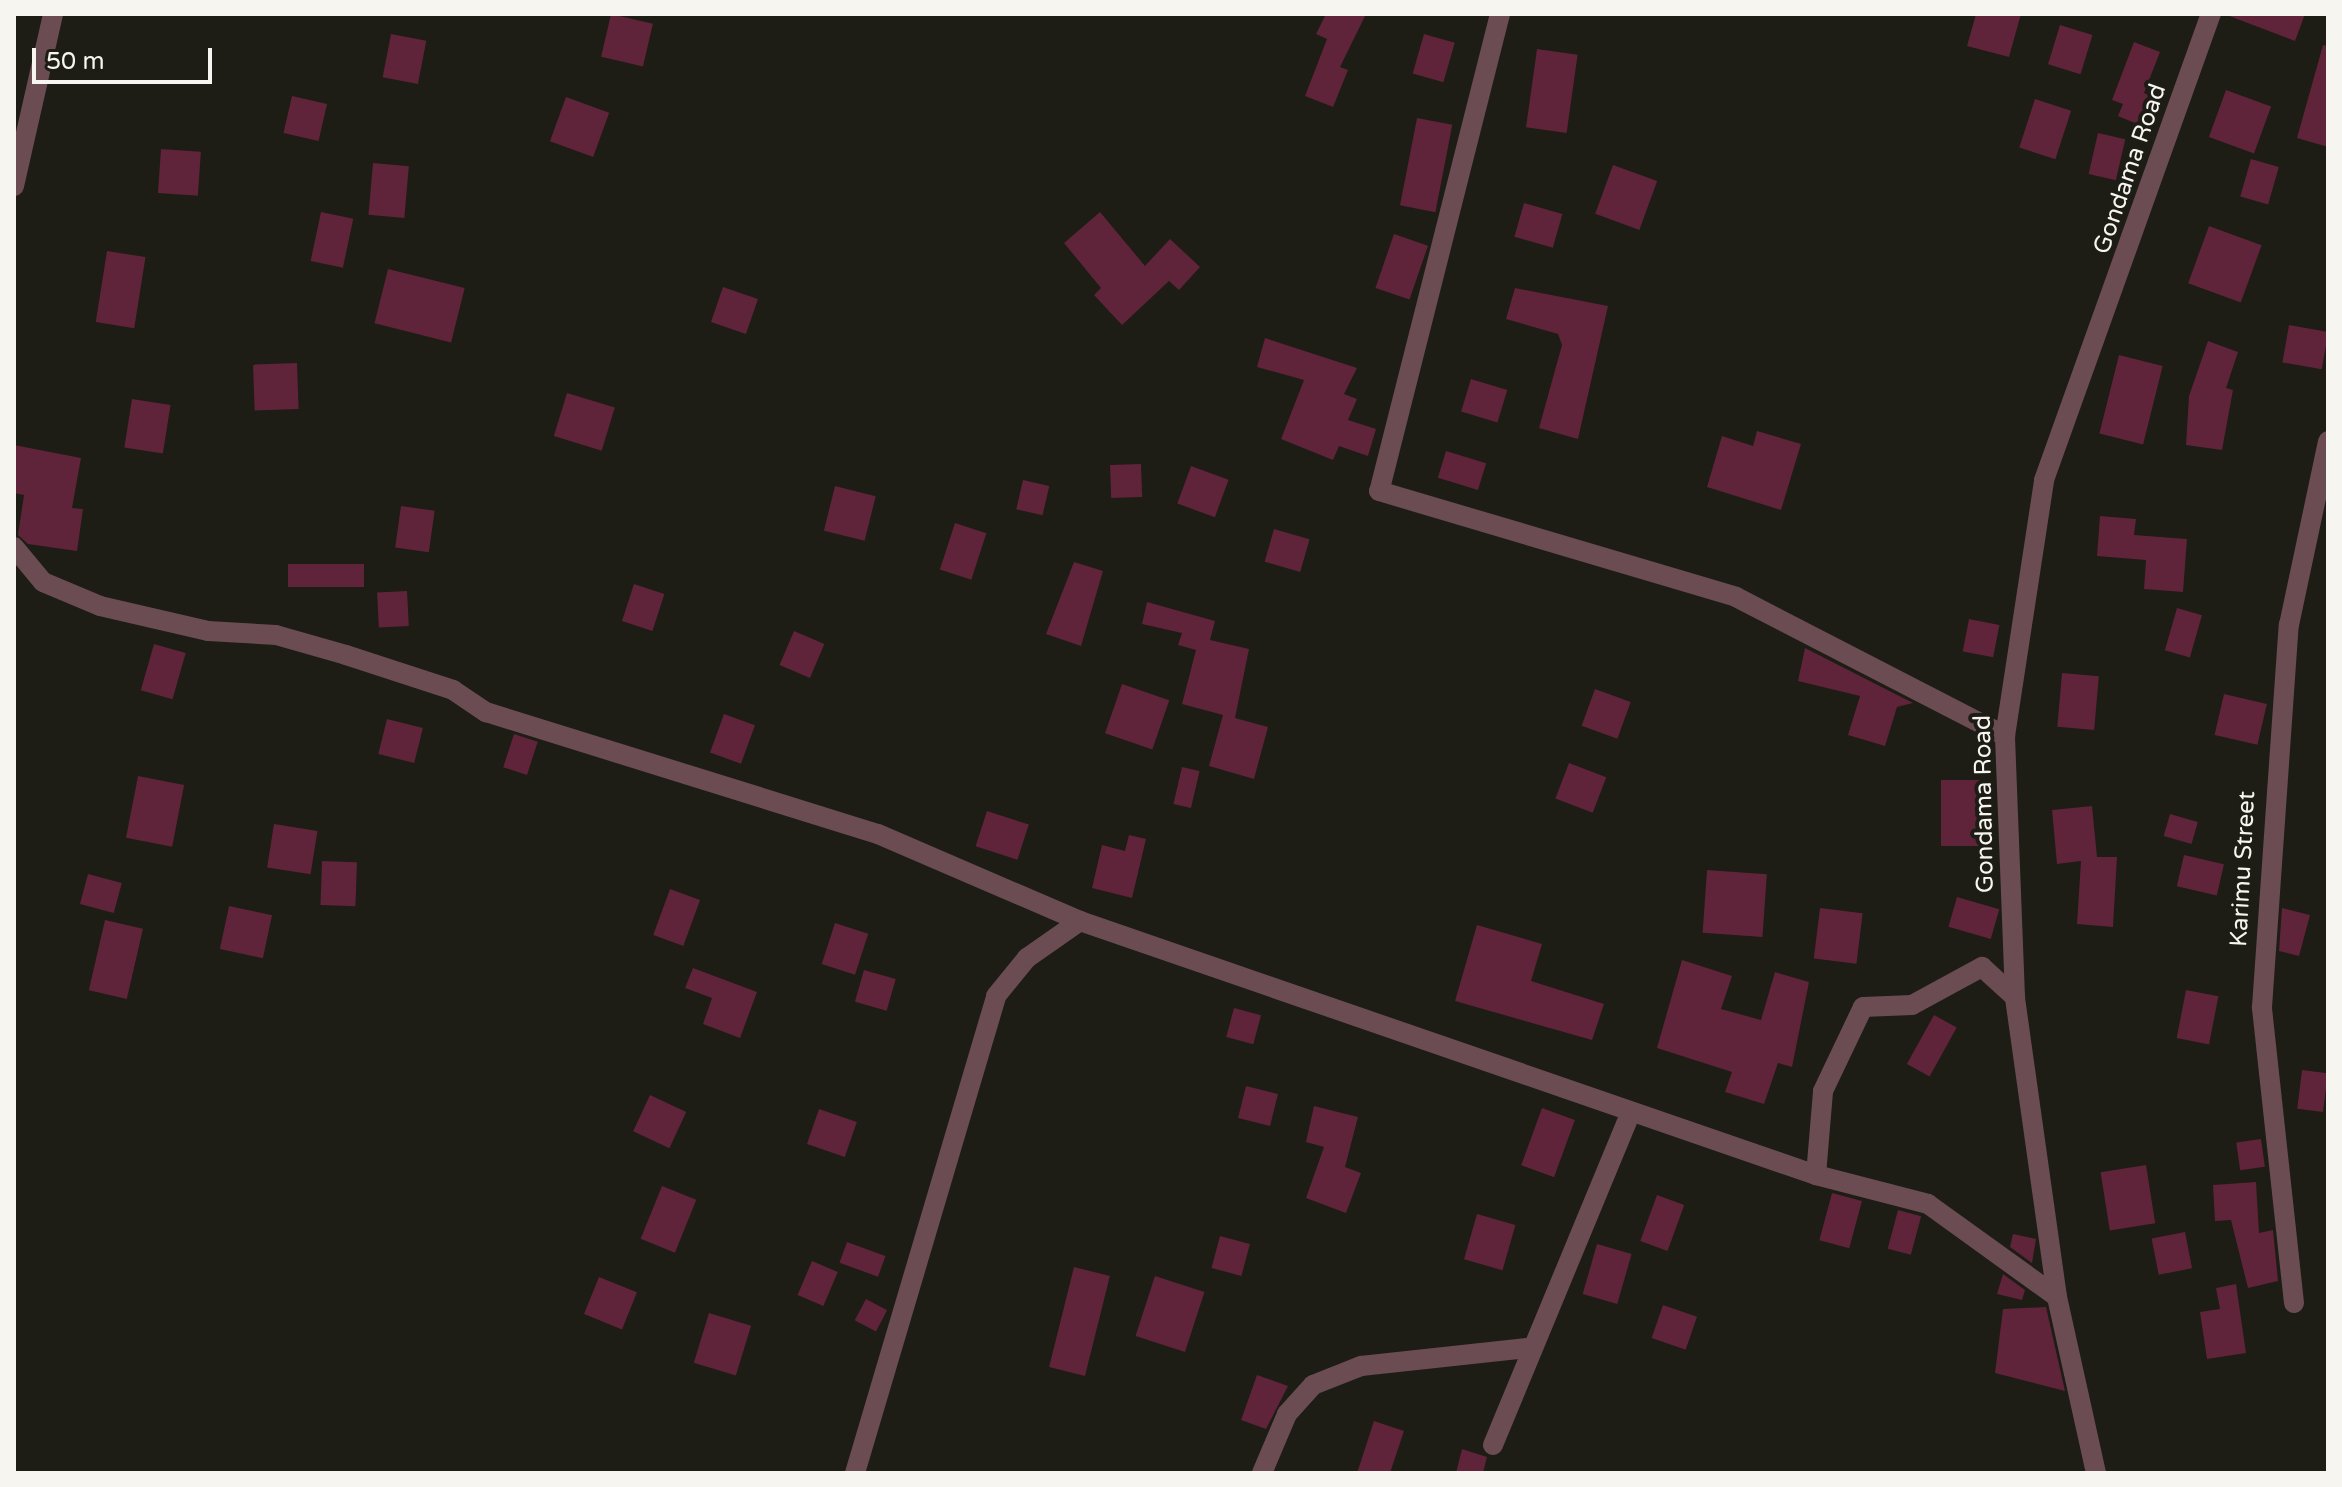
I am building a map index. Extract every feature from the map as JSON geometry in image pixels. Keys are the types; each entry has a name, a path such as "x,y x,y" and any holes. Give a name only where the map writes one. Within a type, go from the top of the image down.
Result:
{"street":[{"path":"14,186 53,14"},
{"path":"1500,14 1379,491 1736,597 2005,736"},
{"name":"Gondama Road","path":"2096,1473 2057,1297 2015,997 2005,736 2044,480 2211,14"},
{"name":"Karimu Street","path":"2294,1303 2262,1007 2289,625 2328,441"},
{"path":"14,547 43,582 100,606 208,631 276,635 453,690 486,712 878,834 1080,921 1816,1175 1928,1204 2057,1297"},
{"path":"855,1473 996,996 1027,958 1080,921"},
{"path":"1816,1175 1823,1091 1863,1007 1912,1005 1982,967 2015,997"},
{"path":"1493,1445 1527,1348 1631,1112"},
{"path":"1262,1473 1287,1414 1313,1385 1361,1366 1527,1348"}],"building":[{"path":"611,14 653,24 643,67 601,57"},
{"path":"1326,14 1366,14 1340,67 1348,70 1333,107 1305,96 1327,39 1316,34"},
{"path":"1976,14 2021,14 2009,57 1967,46"},
{"path":"2224,14 2305,14 2295,41"},
{"path":"2060,25 2093,35 2081,74 2048,64"},
{"path":"391,34 426,41 418,84 383,77"},
{"path":"1424,34 1455,43 1443,82 1413,73"},
{"path":"2134,42 2160,52 2144,93 2153,97 2142,126 2118,116 2123,104 2112,100"},
{"path":"2323,45 2328,46 2328,147 2297,138"},
{"path":"1537,49 1578,55 1567,133 1526,127"},
{"path":"2226,90 2271,106 2254,153 2209,137"},
{"path":"292,96 327,104 319,141 283,133"},
{"path":"566,97 609,113 593,157 550,141"},
{"path":"2035,99 2071,111 2055,159 2019,148"},
{"path":"1417,118 1452,125 1435,212 1400,205"},
{"path":"2098,133 2125,139 2116,180 2089,174"},
{"path":"161,149 201,152 198,196 158,193"},
{"path":"2251,159 2279,167 2268,204 2240,196"},
{"path":"373,163 409,166 404,218 368,215"},
{"path":"1613,165 1657,181 1639,230 1595,214"},
{"path":"1524,203 1562,214 1553,248 1514,237"},
{"path":"321,212 353,219 343,268 311,261"},
{"path":"1100,212 1145,266 1170,239 1200,267 1179,290 1169,281 1122,325 1094,295 1101,288 1064,243"},
{"path":"2209,226 2262,245 2241,302 2188,283"},
{"path":"1394,234 1428,246 1409,300 1375,288"},
{"path":"107,251 146,257 134,328 96,322"},
{"path":"388,269 465,288 451,342 374,323"},
{"path":"723,287 758,299 746,334 711,322"},
{"path":"1515,288 1608,306 1578,439 1539,428 1562,345 1558,334 1506,319"},
{"path":"2289,325 2328,332 2322,369 2282,362"},
{"path":"1265,338 1357,368 1344,394 1357,399 1348,420 1376,429 1368,456 1339,446 1333,460 1281,439 1304,380 1257,367"},
{"path":"2208,341 2238,352 2226,388 2233,390 2222,450 2186,445 2189,396"},
{"path":"2119,355 2163,366 2143,444 2099,434"},
{"path":"297,363 299,409 255,411 253,365"},
{"path":"1471,379 1507,390 1497,423 1461,412"},
{"path":"567,393 615,408 602,451 554,436"},
{"path":"132,399 171,405 163,453 124,447"},
{"path":"1757,431 1801,444 1781,510 1707,487 1722,436 1753,446"},
{"path":"14,445 81,458 72,508 83,509 77,551 28,544 18,535 24,495 14,493"},
{"path":"1446,451 1486,463 1478,490 1438,478"},
{"path":"1141,464 1142,497 1111,498 1110,465"},
{"path":"1191,466 1229,480 1215,517 1177,504"},
{"path":"1023,480 1049,486 1043,515 1016,509"},
{"path":"835,486 876,496 865,541 824,531"},
{"path":"401,506 435,511 429,552 395,548"},
{"path":"2100,516 2136,519 2134,535 2187,539 2183,592 2144,589 2146,560 2097,556"},
{"path":"955,523 986,533 971,580 940,570"},
{"path":"1274,529 1310,539 1300,572 1265,562"},
{"path":"1074,562 1103,571 1081,646 1046,634"},
{"path":"288,564 364,564 364,587 288,587"},
{"path":"634,584 664,594 652,631 622,621"},
{"path":"407,591 409,626 379,628 377,593"},
{"path":"1147,602 1215,621 1210,640 1249,649 1235,718 1268,727 1254,779 1209,766 1223,715 1182,704 1196,650 1178,645 1182,633 1142,624"},
{"path":"2177,608 2202,615 2190,657 2165,650"},
{"path":"1969,619 1999,625 1993,657 1963,651"},
{"path":"794,631 824,644 810,678 780,665"},
{"path":"154,644 186,653 172,699 141,690"},
{"path":"1805,648 1913,703 1897,707 1885,746 1848,735 1860,696 1798,681"},
{"path":"2062,673 2099,676 2094,730 2057,727"},
{"path":"1122,684 1169,700 1152,749 1105,733"},
{"path":"1595,689 1631,702 1617,739 1582,726"},
{"path":"2224,694 2267,704 2257,745 2215,735"},
{"path":"724,714 755,725 741,764 710,753"},
{"path":"387,719 423,728 414,763 378,754"},
{"path":"514,734 538,742 527,775 503,767"},
{"path":"1569,763 1606,777 1593,813 1555,798"},
{"path":"1182,767 1200,771 1191,808 1173,804"},
{"path":"138,776 184,785 172,847 126,838"},
{"path":"1941,780 1983,780 1983,846 1941,846"},
{"path":"2092,806 2097,857 2117,857 2113,927 2077,924 2081,861 2057,864 2052,810"},
{"path":"987,811 1029,825 1017,860 976,846"},
{"path":"2170,814 2198,822 2192,844 2164,836"},
{"path":"274,824 317,831 311,874 267,867"},
{"path":"1129,835 1146,839 1132,898 1092,888 1102,845 1125,851"},
{"path":"2184,855 2224,864 2217,895 2177,886"},
{"path":"322,861 357,862 355,906 320,905"},
{"path":"1707,870 1767,874 1762,937 1703,933"},
{"path":"88,874 122,883 114,913 80,904"},
{"path":"670,889 700,900 683,946 653,935"},
{"path":"1957,897 1999,909 1991,939 1948,927"},
{"path":"229,906 272,915 263,958 220,949"},
{"path":"1820,908 1863,913 1856,964 1814,959"},
{"path":"2282,908 2310,915 2299,956 2279,951"},
{"path":"105,920 143,929 127,999 89,990"},
{"path":"835,923 868,934 855,975 822,964"},
{"path":"1477,925 1542,944 1531,981 1604,1004 1592,1040 1455,1001"},
{"path":"1682,960 1732,976 1721,1009 1761,1020 1775,972 1809,982 1792,1067 1778,1063 1764,1104 1725,1092 1732,1072 1657,1048"},
{"path":"693,968 757,992 740,1038 703,1024 712,998 685,988"},
{"path":"864,970 896,979 887,1011 855,1002"},
{"path":"2186,990 2218,996 2209,1044 2177,1038"},
{"path":"1234,1008 1261,1015 1253,1044 1226,1037"},
{"path":"1934,1015 1957,1028 1930,1077 1907,1064"},
{"path":"2302,1070 2328,1073 2323,1112 2297,1109"},
{"path":"1246,1086 1278,1094 1270,1126 1238,1118"},
{"path":"650,1095 686,1112 669,1148 633,1131"},
{"path":"1314,1106 1358,1117 1345,1167 1361,1173 1346,1213 1306,1198 1324,1147 1306,1142"},
{"path":"1542,1108 1575,1120 1554,1177 1521,1165"},
{"path":"819,1109 857,1122 845,1157 807,1144"},
{"path":"2261,1139 2265,1167 2240,1170 2236,1142"},
{"path":"2146,1165 2155,1223 2110,1230 2101,1172"},
{"path":"2256,1182 2259,1233 2273,1230 2278,1281 2248,1288 2231,1220 2215,1221 2213,1185"},
{"path":"662,1186 696,1200 675,1253 641,1239"},
{"path":"1832,1193 1862,1201 1849,1248 1819,1240"},
{"path":"1657,1195 1684,1205 1667,1251 1640,1241"},
{"path":"1898,1210 1921,1216 1911,1255 1888,1249"},
{"path":"1477,1214 1515,1225 1502,1270 1464,1259"},
{"path":"2185,1232 2192,1268 2159,1275 2152,1238"},
{"path":"2013,1234 2036,1239 2032,1263 2010,1247"},
{"path":"1220,1236 1250,1244 1241,1276 1211,1268"},
{"path":"847,1242 886,1256 878,1277 839,1263"},
{"path":"1597,1244 1632,1254 1617,1304 1583,1294"},
{"path":"812,1261 838,1272 823,1306 798,1295"},
{"path":"1074,1267 1110,1276 1085,1376 1049,1367"},
{"path":"2003,1274 2025,1290 2022,1300 1997,1294"},
{"path":"1155,1276 1204,1292 1185,1352 1136,1336"},
{"path":"599,1277 637,1292 622,1329 584,1314"},
{"path":"2236,1284 2246,1353 2207,1359 2200,1312 2220,1309 2216,1288"},
{"path":"866,1299 887,1310 876,1331 855,1320"},
{"path":"1663,1305 1697,1317 1686,1350 1652,1338"},
{"path":"2046,1307 2065,1391 1995,1373 2003,1309"},
{"path":"709,1313 751,1326 736,1376 694,1363"},
{"path":"1257,1375 1288,1386 1266,1429 1241,1420"},
{"path":"1374,1421 1404,1431 1390,1473 1357,1473"},
{"path":"1462,1449 1487,1457 1483,1473 1456,1473"}]}
